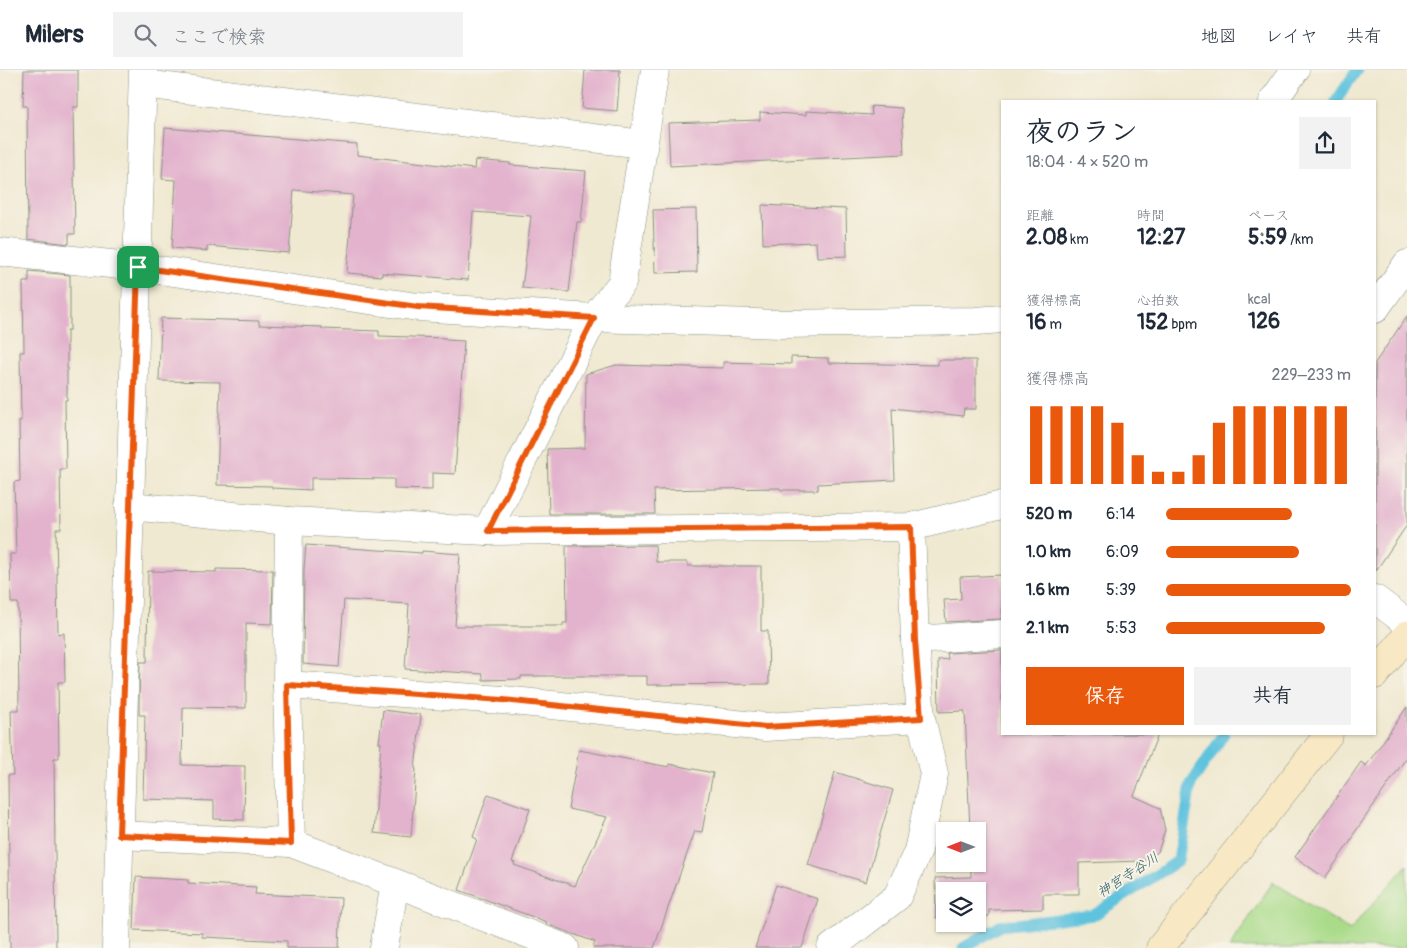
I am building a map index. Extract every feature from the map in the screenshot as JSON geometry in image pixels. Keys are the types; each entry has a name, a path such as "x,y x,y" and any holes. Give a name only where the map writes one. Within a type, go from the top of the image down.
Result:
{"street":[{"path":"488,531 594,318 622,283 655,70"},
{"path":"1274,100 1295,70"},
{"path":"116,948 143,77 643,144"},
{"path":"0,252 138,267 418,307 594,318 782,324 1001,319"},
{"path":"1376,308 1407,264"},
{"path":"129,506 289,521 488,531 911,527 1001,505"},
{"path":"289,521 287,685 291,843"},
{"path":"831,948 897,896 918,851 934,774 921,718 915,640 911,527"},
{"path":"1376,600 1407,622"},
{"path":"915,640 1001,634"},
{"path":"1376,674 1407,635"},
{"path":"287,685 503,700 766,727 921,718"},
{"path":"1160,948 1328,735"},
{"path":"119,835 291,843 565,948"},
{"path":"384,948 395,883"}],"green space":[{"path":"1407,865 1407,948 1229,948 1273,882 1350,930"}],"building":[{"path":"24,70 78,70 78,107 73,107 75,234 69,234 69,244 28,239 27,106 23,106"},
{"path":"585,70 620,70 617,111 582,108"},
{"path":"871,106 902,108 904,154 670,166 668,123 760,120 760,112 806,115 806,111 872,115"},
{"path":"165,128 357,144 357,155 474,169 475,160 510,163 510,165 586,171 581,222 577,222 569,292 522,288 531,216 473,212 468,280 382,273 382,276 347,273 353,195 294,190 289,253 207,246 207,251 172,248 176,180 162,179"},
{"path":"762,205 846,209 847,256 817,257 816,242 763,244"},
{"path":"696,209 697,272 655,273 653,210"},
{"path":"29,271 70,275 70,330 67,330 67,400 65,400 66,469 60,469 61,529 56,529 58,634 64,633 65,682 58,682 59,758 54,758 56,948 10,948 8,775 13,775 11,710 19,710 18,603 11,603 10,554 16,554 14,482 20,481 20,352 24,352 23,282 29,282"},
{"path":"1407,316 1407,525 1376,571 1376,362"},
{"path":"161,318 259,321 259,325 379,331 379,336 446,338 446,340 464,341 455,474 432,473 432,490 394,489 394,479 311,478 311,490 272,488 272,486 217,485 220,382 159,381"},
{"path":"791,357 828,358 828,363 938,365 938,360 976,360 976,409 964,409 963,416 892,408 895,480 818,484 818,490 781,490 780,488 654,490 655,514 549,514 547,449 585,448 586,374 616,365 723,368 723,362 791,364"},
{"path":"306,545 460,554 455,626 563,626 563,623 567,623 566,546 655,545 656,562 688,562 688,566 761,566 761,631 768,631 769,684 647,685 647,676 521,676 521,679 483,680 483,674 405,669 409,604 344,600 339,667 303,664"},
{"path":"216,569 273,570 272,624 246,623 246,708 183,707 182,765 245,766 244,820 214,819 214,801 143,799 145,715 139,715 139,700 140,662 147,662 148,571 216,572"},
{"path":"1001,575 1001,619 946,622 944,600 961,599 960,577"},
{"path":"1001,650 1001,735 1158,735 1134,796 1160,808 1165,830 1158,852 1143,861 1079,863 1079,894 1043,894 1043,909 989,910 989,916 986,916 986,882 936,882 936,918 935,878 971,877 971,872 986,872 986,822 970,822 965,711 939,712 938,660 948,659 947,653"},
{"path":"1407,707 1407,757 1325,878 1295,857 1361,762 1366,766"},
{"path":"383,710 421,715 415,769 411,837 374,833 381,743 379,743"},
{"path":"579,750 669,767 669,764 713,773 702,832 695,831 654,948 593,948 595,942 546,924 547,922 459,890 477,839 473,837 488,794 530,809 512,862 515,863 514,865 575,886 607,817 568,809"},
{"path":"835,772 893,790 866,882 808,865"},
{"path":"136,877 188,880 188,883 256,887 255,894 341,898 339,948 287,948 287,941 202,937 202,933 134,930"},
{"path":"776,885 818,899 802,948 755,948"}],"waterway":[{"name":"神宮寺谷川","path":"1337,100 1357,70"},
{"name":"神宮寺谷川","path":"963,948 1000,926 1094,915 1178,861 1191,784 1223,735"}],"route":[{"path":"138,267 418,307 594,318 488,531 911,527 915,640 921,718 766,727 503,700 287,685 291,843 119,835 138,267"}]}
